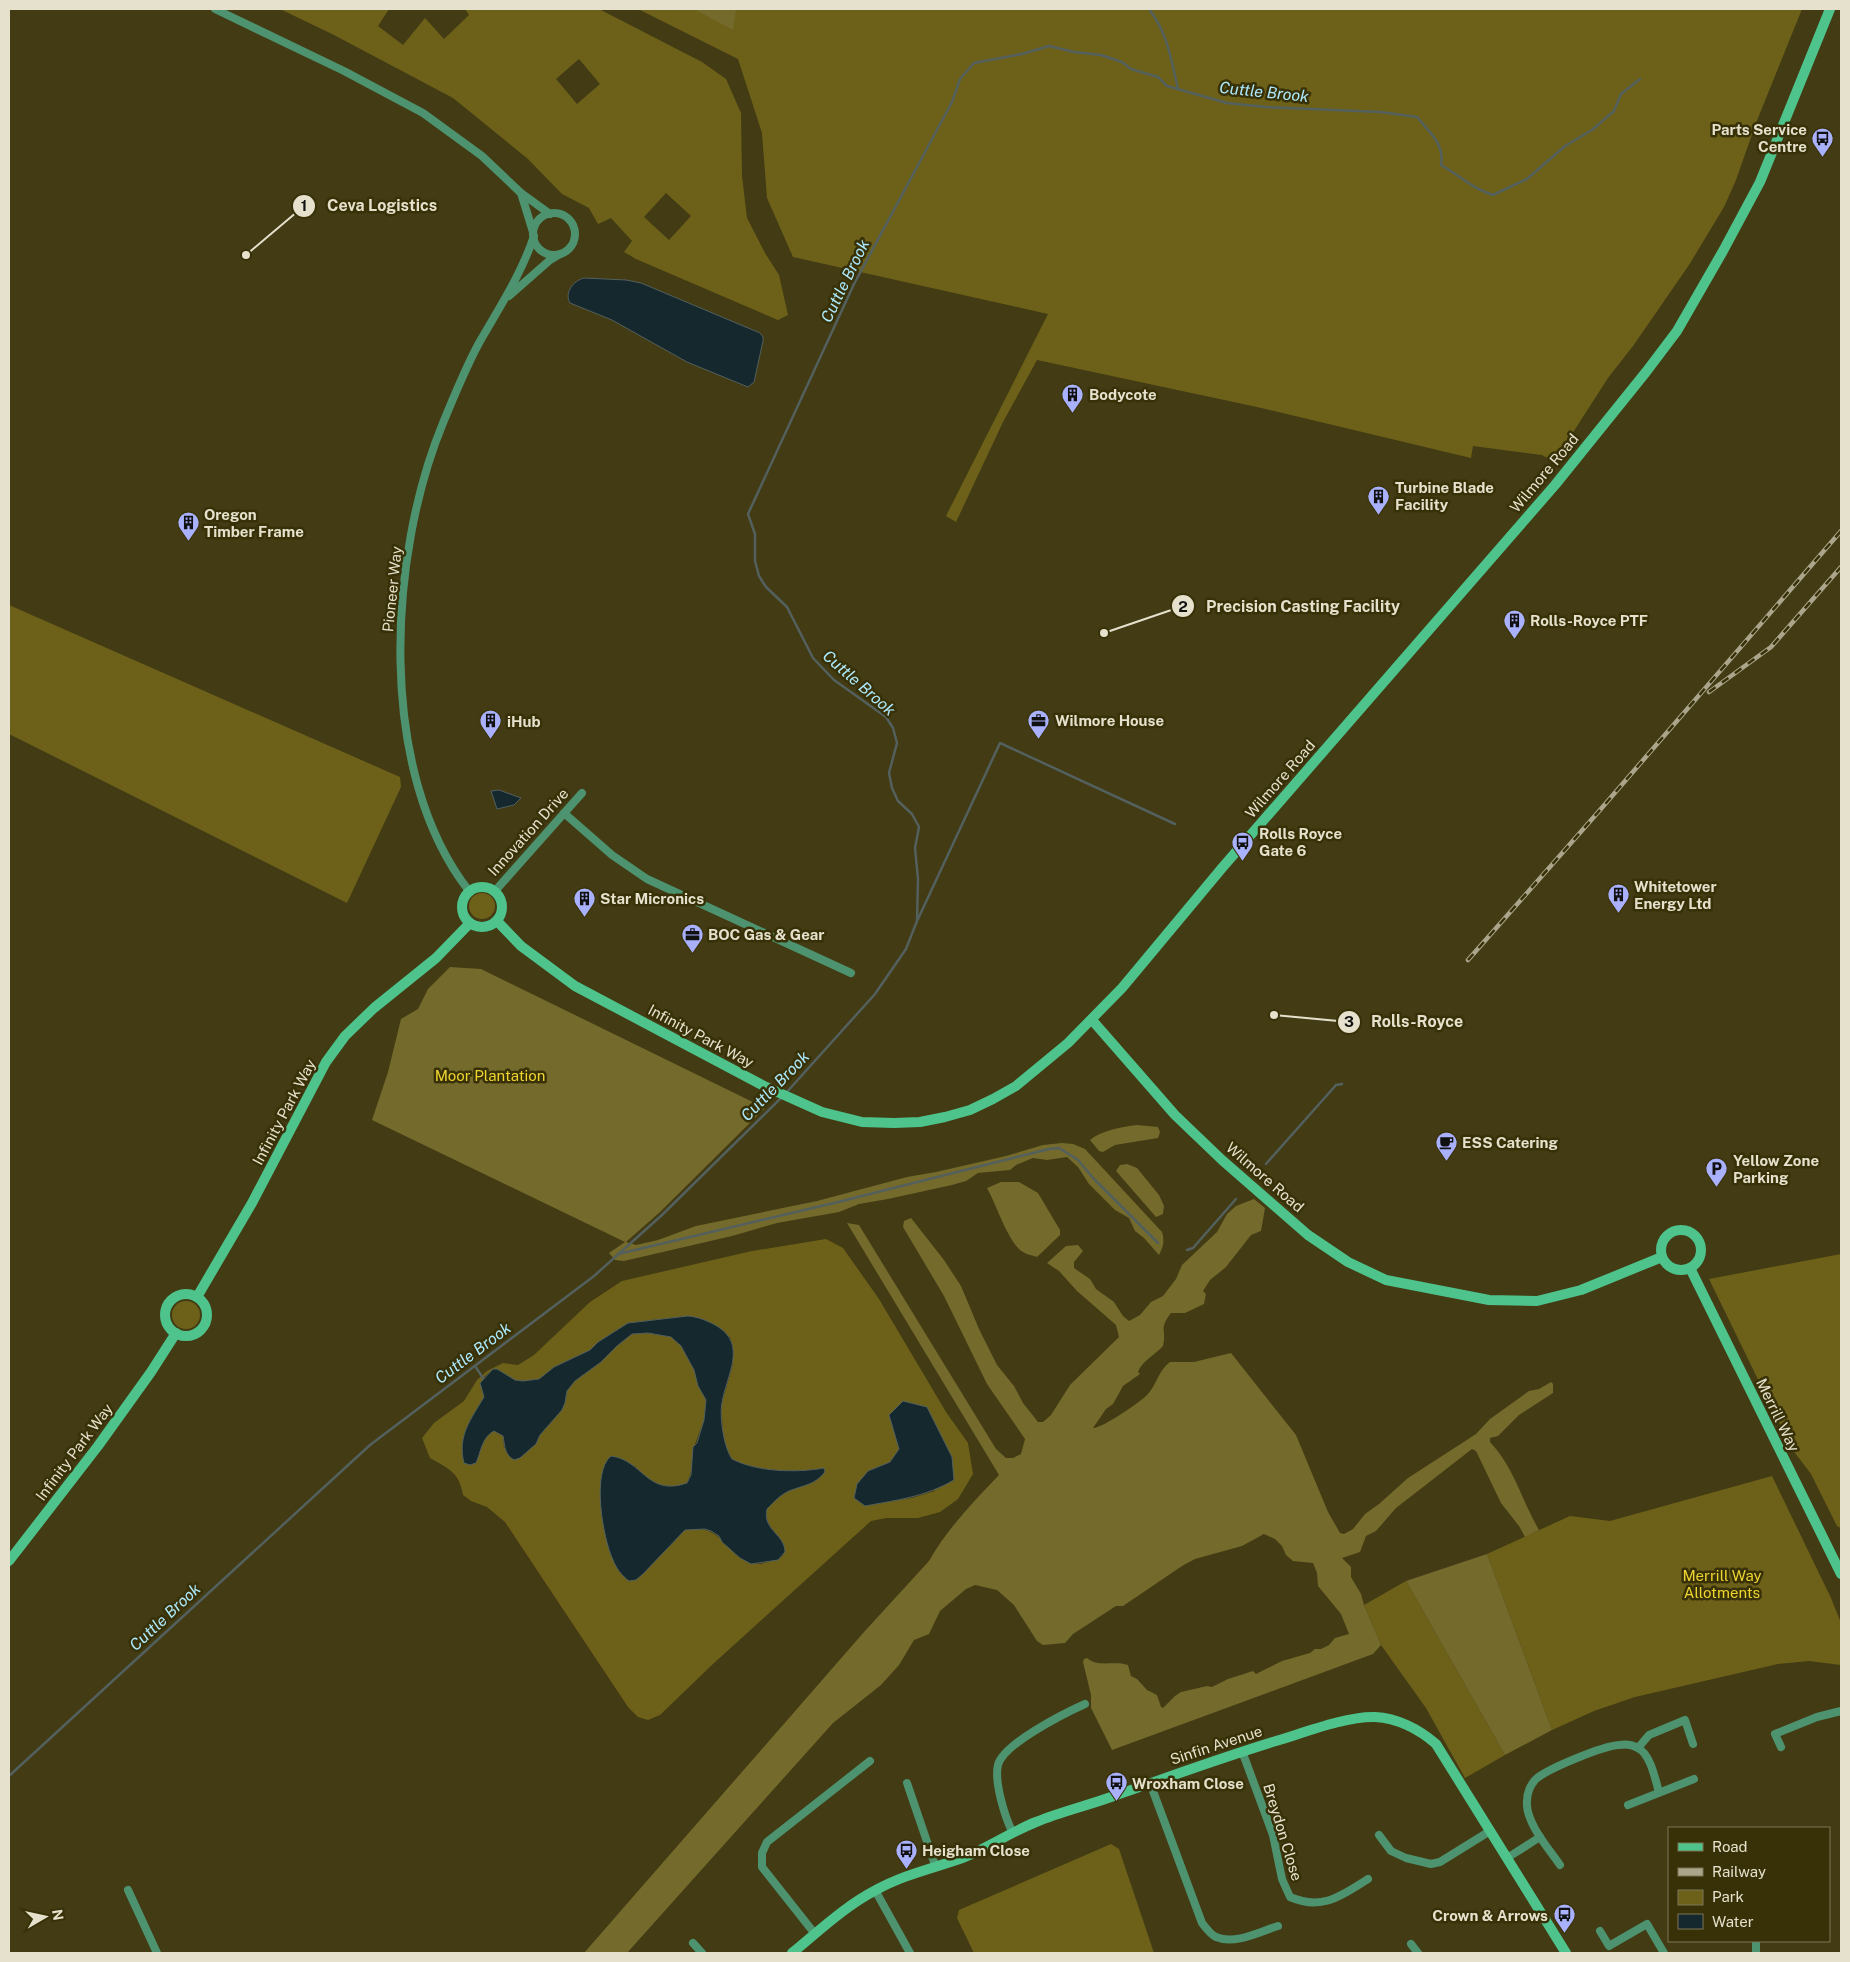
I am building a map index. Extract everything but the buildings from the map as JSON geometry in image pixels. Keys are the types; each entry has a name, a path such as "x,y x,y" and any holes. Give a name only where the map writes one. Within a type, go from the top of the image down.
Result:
{"street":[{"path":"215,9 353,76 423,113 482,156 521,193 550,214"},
{"name":"Wilmore Road","path":"1662,1257 1581,1290 1537,1301 1490,1300 1386,1280 1348,1262 1308,1235 1222,1160 1175,1115 1092,1020 1156,949 1179,918 1226,863 1554,485 1677,331 1724,251 1760,182 1830,9"},
{"path":"521,193 535,241 541,250 551,254 562,253 567,250 575,236 573,225 561,214 550,214 540,218 534,234"},
{"name":"Pioneer Way","path":"469,891 445,854 431,825 416,775 409,743 401,678 401,610 412,534 428,470 442,425 468,365 507,297 527,257 534,234"},
{"name":"Pioneer Way","path":"507,297 550,260 562,253"},
{"name":"Innovation Drive","path":"495,891 582,793"},
{"path":"564,813 612,855 648,879 851,974"},
{"path":"482,886 495,891 502,902 503,909 497,921 484,927 470,923 465,917 462,903 469,891 482,886"},
{"name":"Infinity Park Way","path":"497,921 521,946 575,986 795,1101 822,1112 862,1122 894,1124 945,1117 993,1099 1016,1086 1052,1058 1092,1020"},
{"name":"Infinity Park Way","path":"197,1297 252,1203 326,1062 345,1036 374,1008 436,958 470,923"},
{"path":"1677,1230 1689,1231 1698,1238 1701,1249 1698,1260 1690,1268 1677,1270 1666,1263 1662,1257 1662,1246 1667,1236 1677,1230"},
{"name":"Merrill Way","path":"1690,1268 1781,1456 1838,1557 1841,1574"},
{"path":"183,1294 197,1297 206,1308 205,1323 202,1328 190,1335 176,1333 167,1322 165,1315 170,1302 176,1296 183,1294"},
{"name":"Infinity Park Way","path":"9,1562 98,1446 151,1372 176,1333"},
{"path":"1013,1833 1007,1822 998,1780 998,1765 1003,1755 1046,1723 1085,1704"},
{"path":"1781,1747 1775,1734 1817,1717 1841,1711"},
{"name":"Sinfin Avenue","path":"792,1953 856,1902 875,1890 936,1865 965,1856 1050,1817 1110,1798 1242,1751 1357,1719 1373,1717 1387,1719 1417,1730 1436,1744 1566,1953"},
{"path":"1638,1748 1649,1735 1684,1720 1693,1744"},
{"path":"1560,1865 1540,1837 1527,1808 1528,1794 1535,1780 1550,1770 1612,1746 1625,1745 1638,1748 1643,1752 1659,1792"},
{"name":"Breydon Close","path":"1242,1751 1272,1835 1282,1879 1290,1897 1303,1902 1318,1903 1340,1896 1368,1879"},
{"path":"815,1934 762,1867 762,1853 767,1842 870,1761"},
{"path":"851,1764 858,1771"},
{"path":"1628,1805 1694,1779"},
{"path":"907,1783 936,1865"},
{"path":"1150,1783 1202,1923 1214,1937 1239,1939 1278,1926"},
{"path":"1379,1835 1391,1851 1406,1858 1431,1864 1440,1862 1490,1831"},
{"path":"1507,1858 1540,1837"},
{"path":"128,1890 157,1953"},
{"path":"875,1890 910,1953"},
{"path":"1600,1931 1610,1946 1648,1924 1664,1953"},
{"path":"693,1943 702,1953"},
{"path":"1411,1944 1418,1953"}],"green space":[{"path":"280,9 389,9 378,26 403,45 425,18 444,39 469,15 465,9 599,9 702,62 726,79 741,113 742,176 747,218 779,275 788,315 778,320 636,259 624,252 632,241 611,218 598,224 589,208 562,194 528,159 453,98 334,35","holes":["579,59 600,84 577,104 556,79","666,193 691,216 669,240 644,217"]},
{"path":"638,9 1802,9 1724,207 1689,265 1633,346 1608,378 1570,437 1549,459 1542,455 1473,446 1471,458 1257,407 1037,360 1003,422 956,522 946,516 1048,314 793,257 767,198 762,133 738,59"},
{"path":"694,9 736,9 733,30"},
{"path":"9,605 400,777 401,787 347,903 9,734"},
{"path":"482,893 492,896 495,906 492,916 482,919 472,916 469,906 472,896"},
{"name":"Moor Plantation","path":"450,967 481,969 765,1108 660,1212 626,1242 636,1245 658,1240 696,1226 817,1201 907,1177 1006,1156 1043,1145 1062,1143 1073,1144 1085,1149 1162,1232 1162,1249 1159,1255 1135,1231 1129,1218 1115,1210 1089,1184 1078,1167 1067,1157 1047,1160 1033,1158 1016,1165 1010,1170 978,1173 966,1181 952,1185 859,1204 839,1212 777,1223 732,1236 624,1261 615,1260 609,1253 625,1242 372,1120 388,1072 401,1019 418,1009 428,989"},
{"path":"1137,1125 1158,1127 1160,1132 1158,1138 1115,1145 1103,1152 1099,1151 1090,1140 1106,1131"},
{"path":"1127,1164 1137,1168 1159,1195 1164,1206 1163,1214 1156,1217 1116,1171 1120,1165"},
{"path":"1001,1182 1019,1182 1038,1193 1060,1230 1060,1235 1037,1257 1019,1249 1005,1228 987,1188"},
{"path":"1254,1199 1265,1208 1261,1231 1251,1235 1226,1267 1210,1280 1203,1291 1206,1294 1204,1304 1185,1313 1171,1313 1164,1326 1163,1346 1142,1365 1138,1372 1140,1374 1123,1386 1113,1404 1106,1409 1093,1428 1112,1420 1144,1398 1163,1369 1170,1362 1194,1362 1231,1353 1296,1435 1328,1512 1340,1533 1344,1534 1353,1529 1365,1514 1408,1478 1476,1434 1490,1419 1529,1391 1539,1389 1551,1382 1553,1384 1553,1393 1519,1415 1498,1436 1490,1438 1490,1442 1512,1473 1539,1530 1525,1537 1501,1503 1476,1451 1472,1449 1396,1508 1376,1531 1366,1536 1360,1552 1342,1558 1351,1567 1351,1577 1361,1594 1381,1645 1373,1654 1112,1750 1091,1708 1091,1695 1083,1662 1084,1659 1087,1658 1096,1663 1128,1665 1131,1676 1137,1679 1147,1690 1157,1695 1163,1708 1181,1692 1207,1686 1212,1687 1228,1679 1253,1671 1256,1674 1282,1661 1310,1653 1315,1649 1321,1649 1329,1645 1335,1638 1349,1634 1341,1614 1318,1586 1317,1573 1313,1563 1293,1561 1286,1555 1282,1546 1275,1539 1264,1534 1242,1546 1195,1559 1123,1606 1116,1606 1073,1634 1065,1643 1043,1645 1037,1641 1014,1605 997,1590 975,1585 966,1589 940,1611 929,1634 914,1640 899,1665 881,1685 833,1723 627,1953 584,1953 864,1632 929,1561 952,1527 999,1475 847,1223 859,1225 996,1449 1006,1458 1013,1458 1021,1454 1025,1439 987,1384 944,1296 903,1227 904,1221 911,1218 944,1260 961,1286 997,1365 1014,1386 1023,1403 1038,1422 1043,1422 1051,1415 1070,1385 1119,1337 1116,1325 1077,1291 1059,1271 1047,1263 1066,1246 1078,1245 1083,1251 1074,1262 1074,1268 1090,1279 1096,1289 1114,1302 1123,1316 1129,1321 1140,1315 1151,1302 1163,1296 1176,1279 1182,1265 1217,1232 1227,1214 1236,1206"},
{"path":"826,1239 843,1248 879,1299 946,1412 968,1443 973,1474 958,1499 940,1512 918,1518 886,1518 871,1521 714,1663 660,1715 648,1720 638,1717 628,1707 505,1522 487,1507 471,1501 463,1495 456,1476 448,1468 430,1458 422,1438 434,1423 464,1401 477,1380 487,1371 503,1363 518,1365 534,1355 590,1302 622,1281 752,1251","holes":["688,1316 730,1337 733,1346 733,1364 721,1406 724,1442 732,1459 753,1467 765,1469 801,1471 824,1468 825,1472 813,1482 789,1491 767,1509 769,1523 783,1545 782,1557 756,1564 738,1556 709,1531 698,1529 685,1530 636,1580 602,1520 601,1485 635,1466 646,1477 658,1484 672,1486 687,1483 692,1468 692,1452 704,1420 706,1400 698,1386 694,1370 681,1346 671,1337 648,1333 632,1334 601,1362 575,1381 567,1391 565,1403 540,1435 536,1444 504,1448 503,1436 494,1431 484,1441 476,1463 475,1412 484,1397 483,1378 493,1369 497,1369 515,1380 540,1379 554,1367 590,1350 598,1342 651,1320","899,1449 935,1491 912,1498 865,1506 868,1471 890,1462"]},
{"path":"1841,1254 1841,1528 1837,1526 1811,1474 1792,1449 1709,1279"},
{"path":"186,1301 196,1305 200,1315 196,1325 186,1329 176,1325 172,1315 176,1305"},
{"name":"Merrill Way Allotments","path":"1772,1476 1831,1598 1841,1623 1841,1665 1809,1661 1778,1664 1635,1697 1594,1711 1552,1730 1487,1554 1570,1516 1610,1521"},
{"path":"1487,1554 1552,1730 1505,1755 1406,1581"},
{"path":"1406,1581 1505,1755 1465,1778 1426,1708 1381,1645 1364,1605"},
{"path":"1111,1844 1119,1849 1154,1953 974,1953 957,1918 959,1910"}],"water":[{"path":"584,278 626,280 641,283 760,333 763,341 754,382 748,387 687,362 612,320 570,303 568,299 569,291 576,282"},
{"path":"499,790 521,798 514,805 497,809 491,791"},
{"path":"688,1316 696,1317 717,1326 726,1334 731,1342 733,1362 724,1393 721,1416 725,1440 732,1459 753,1467 765,1469 802,1471 824,1468 825,1472 813,1482 789,1491 767,1509 766,1516 770,1527 784,1546 785,1552 778,1560 751,1564 740,1558 722,1542 719,1536 711,1531 705,1529 685,1530 643,1574 636,1580 629,1581 616,1566 606,1537 600,1490 601,1476 605,1464 611,1456 631,1464 654,1482 674,1486 687,1483 691,1475 693,1447 697,1443 704,1420 706,1400 698,1386 694,1370 681,1346 671,1337 648,1333 632,1334 617,1346 601,1362 575,1381 567,1391 562,1410 540,1435 536,1444 520,1458 514,1460 508,1455 503,1436 494,1431 484,1441 476,1463 470,1465 464,1463 462,1444 470,1420 484,1397 480,1383 493,1369 497,1369 515,1380 539,1379 554,1367 590,1350 598,1342 628,1323"},
{"path":"903,1401 927,1407 952,1457 954,1480 922,1494 865,1506 854,1498 857,1484 868,1471 890,1462 899,1449 889,1415"}],"waterway":[{"path":"1149,9 1165,37 1178,89"},
{"name":"Cuttle Brook","path":"786,1093 875,994 906,949 917,921 918,879 915,848 919,827 912,814 898,801 892,788 889,773 897,743 893,728 886,717 834,680 813,658 787,607 766,587 759,576 755,561 755,534 748,514 854,284 952,102 960,79 974,63 1022,54 1049,46 1074,52 1101,55 1122,62 1131,69 1158,77 1167,86 1227,103 1266,107 1380,112 1417,117 1435,139 1441,151 1441,165 1472,185 1493,195 1527,179 1565,146 1592,130 1614,111 1621,94 1640,79"},
{"path":"918,919 1000,743 1175,824"},
{"path":"1266,1164 1336,1085 1342,1084"},
{"name":"Cuttle Brook","path":"9,1776 370,1445 594,1276 662,1215 782,1097"},
{"path":"618,1254 1059,1148 1078,1160 1094,1179 1158,1243"},
{"path":"1187,1250 1193,1248 1236,1199"},
{"path":"475,1366 483,1378"}],"railway":[{"path":"1468,960 1841,531"},
{"path":"1709,692 1771,647 1841,567"}],"place":[{"name":"Parts Service Centre","path":"1823,157"},
{"name":"Ceva Logistics","path":"246,255"},
{"name":"Bodycote","path":"1073,413"},
{"name":"Turbine Blade Facility","path":"1379,515"},
{"name":"Oregon Timber Frame","path":"188,542"},
{"name":"Precision Casting Facility","path":"1104,633"},
{"name":"Rolls-Royce PTF","path":"1514,639"},
{"name":"Wilmore House","path":"1039,739"},
{"name":"iHub","path":"491,740"},
{"name":"Rolls Royce Gate 6","path":"1243,861"},
{"name":"Whitetower Energy Ltd","path":"1618,914"},
{"name":"Star Micronics","path":"584,917"},
{"name":"BOC Gas & Gear","path":"692,953"},
{"name":"Rolls-Royce","path":"1274,1015"},
{"name":"ESS Catering","path":"1446,1161"},
{"name":"Yellow Zone Parking","path":"1717,1188"},
{"name":"Wroxham Close","path":"1116,1802"},
{"name":"Heigham Close","path":"906,1869"},
{"name":"Crown & Arrows","path":"1564,1934"}]}
